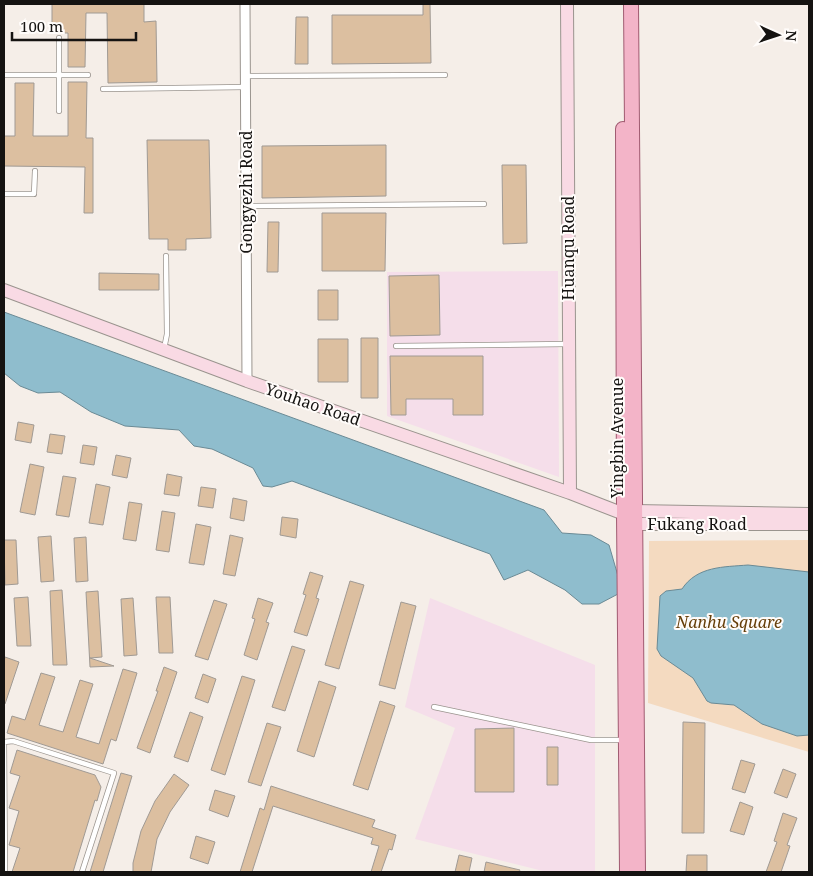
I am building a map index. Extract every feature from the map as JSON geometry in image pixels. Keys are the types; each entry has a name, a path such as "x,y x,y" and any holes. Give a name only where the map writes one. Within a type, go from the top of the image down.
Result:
{"main road":[{"name":"Yingbin Avenue","path":"622,4 638,872"},
{"name":"Yingbin Avenue","path":"627,872 627,740 632,517 631,4"}],"street":[{"name":"Gongyezhi Road","path":"245,4 247,381"},
{"name":"Huanqu Road","path":"566,4 570,493"},
{"name":"Youhao Road","path":"4,290 247,381 570,493 632,517"},
{"name":"Fukang Road","path":"632,517 809,514"},
{"name":"Fukang Road","path":"632,517 809,524"}],"lane":[{"path":"59,38 59,112"},
{"path":"4,75 88,75"},
{"path":"246,76 445,75"},
{"path":"103,88 246,87"},
{"path":"4,194 34,194 35,171"},
{"path":"246,206 484,204"},
{"path":"164,350 168,334 166,256"},
{"path":"396,346 569,344"},
{"path":"434,707 591,740 627,740"},
{"path":"5,872 4,742 13,741 114,773 82,872"}],"shaded area":[{"path":"558,271 559,477 387,416 387,272"},
{"path":"430,598 595,665 595,872 547,872 415,839 455,728 405,707"}],"green space":[{"name":"Nanhu Square","path":"809,540 809,752 648,703 649,541"}],"water":[{"path":"4,312 544,510 562,533 591,535 609,545 618,576 618,594 599,604 582,604 565,590 528,570 504,580 490,554 292,481 272,487 263,486 253,468 212,449 194,446 179,430 125,426 91,412 60,392 38,393 20,386 4,373"},
{"name":"Nanhu Square","path":"748,565 809,572 809,735 797,736 762,724 734,705 707,701 693,678 661,656 657,649 660,596 666,591 682,589 688,581 703,572 721,567"}],"building":[{"path":"52,4 144,4 144,22 156,21 157,82 108,83 107,13 86,13 85,67 68,67 68,33 50,33"},
{"path":"423,4 430,4 431,63 332,64 332,15 423,15"},
{"path":"296,17 308,17 308,64 295,64"},
{"path":"68,82 87,82 86,138 93,138 93,213 84,213 85,167 4,166 4,136 15,136 15,83 34,83 33,136 68,136"},
{"path":"147,140 209,140 211,238 186,239 186,250 168,250 168,239 149,239"},
{"path":"386,145 386,196 262,198 262,146"},
{"path":"502,165 526,165 527,243 503,244"},
{"path":"322,213 386,213 385,271 322,271"},
{"path":"268,222 279,222 278,272 267,272"},
{"path":"99,273 159,274 159,290 99,290"},
{"path":"439,275 440,335 390,336 389,276"},
{"path":"318,290 338,290 338,320 318,320"},
{"path":"361,338 378,338 378,398 361,398"},
{"path":"318,339 348,339 348,382 318,382"},
{"path":"390,356 483,356 483,415 453,415 453,399 406,399 406,415 391,415"},
{"path":"18,422 34,425 31,443 15,440"},
{"path":"50,434 65,436 62,454 47,452"},
{"path":"83,445 97,447 94,465 80,463"},
{"path":"116,455 131,458 127,478 112,475"},
{"path":"30,464 44,467 35,515 20,512"},
{"path":"167,474 182,477 179,496 164,494"},
{"path":"63,476 76,478 69,517 56,515"},
{"path":"96,484 110,487 103,525 89,523"},
{"path":"201,487 216,489 213,508 198,506"},
{"path":"233,498 247,501 244,521 230,518"},
{"path":"129,502 142,504 136,541 123,539"},
{"path":"162,511 175,513 169,552 156,550"},
{"path":"282,517 298,519 296,538 280,535"},
{"path":"196,524 211,527 204,565 189,563"},
{"path":"230,535 243,538 235,576 223,574"},
{"path":"51,536 54,581 41,582 38,537"},
{"path":"86,537 88,581 76,582 74,538"},
{"path":"4,540 16,540 18,584 5,585"},
{"path":"310,572 323,576 316,598 319,599 307,636 294,632 306,595 303,594"},
{"path":"350,581 364,585 339,669 325,665"},
{"path":"62,590 67,665 53,665 50,591"},
{"path":"98,591 102,657 90,658 114,666 90,667 86,592"},
{"path":"28,597 31,646 17,646 14,598"},
{"path":"156,597 170,597 173,653 159,653"},
{"path":"133,598 137,655 124,656 121,599"},
{"path":"258,598 273,603 266,622 269,623 257,660 244,655 255,619 252,618"},
{"path":"214,600 227,604 208,660 195,656"},
{"path":"401,602 416,606 395,689 379,685"},
{"path":"292,646 305,650 285,711 272,707"},
{"path":"5,657 19,662 4,704 4,662"},
{"path":"164,667 177,672 150,753 137,748 158,691 156,691"},
{"path":"123,669 137,673 116,741 111,739 103,764 7,733 12,716 25,720 41,673 55,677 39,725 63,732 80,680 93,684 76,737 99,744"},
{"path":"203,674 216,679 208,703 195,698"},
{"path":"242,676 255,680 225,775 211,770"},
{"path":"319,681 336,687 314,757 297,751"},
{"path":"380,701 395,706 368,790 353,785"},
{"path":"190,712 203,717 188,762 174,757"},
{"path":"683,722 705,723 704,833 682,833"},
{"path":"267,723 281,727 261,786 248,782"},
{"path":"514,728 514,792 475,792 475,729"},
{"path":"547,747 558,747 558,785 547,785"},
{"path":"17,750 95,775 101,787 97,801 95,800 73,872 12,872 20,848 9,845 19,811 9,808 20,776 10,773"},
{"path":"741,760 755,764 745,793 732,789"},
{"path":"783,769 796,774 787,798 774,793"},
{"path":"121,773 132,776 103,872 90,872"},
{"path":"174,774 189,785 170,812 157,839 151,872 133,872 133,863 141,831 155,801"},
{"path":"271,786 375,820 372,827 396,835 392,850 389,849 381,872 371,872 379,846 371,844 373,838 273,806 252,872 240,872 260,808 264,810"},
{"path":"215,790 235,796 228,817 209,810"},
{"path":"740,802 753,807 744,835 730,831"},
{"path":"783,813 797,818 787,845 790,846 781,872 766,872 777,842 774,841"},
{"path":"196,836 215,842 208,864 190,858"},
{"path":"459,855 472,858 469,872 455,872"},
{"path":"687,855 707,855 707,872 686,872"},
{"path":"486,862 520,870 519,872 484,872"}]}
